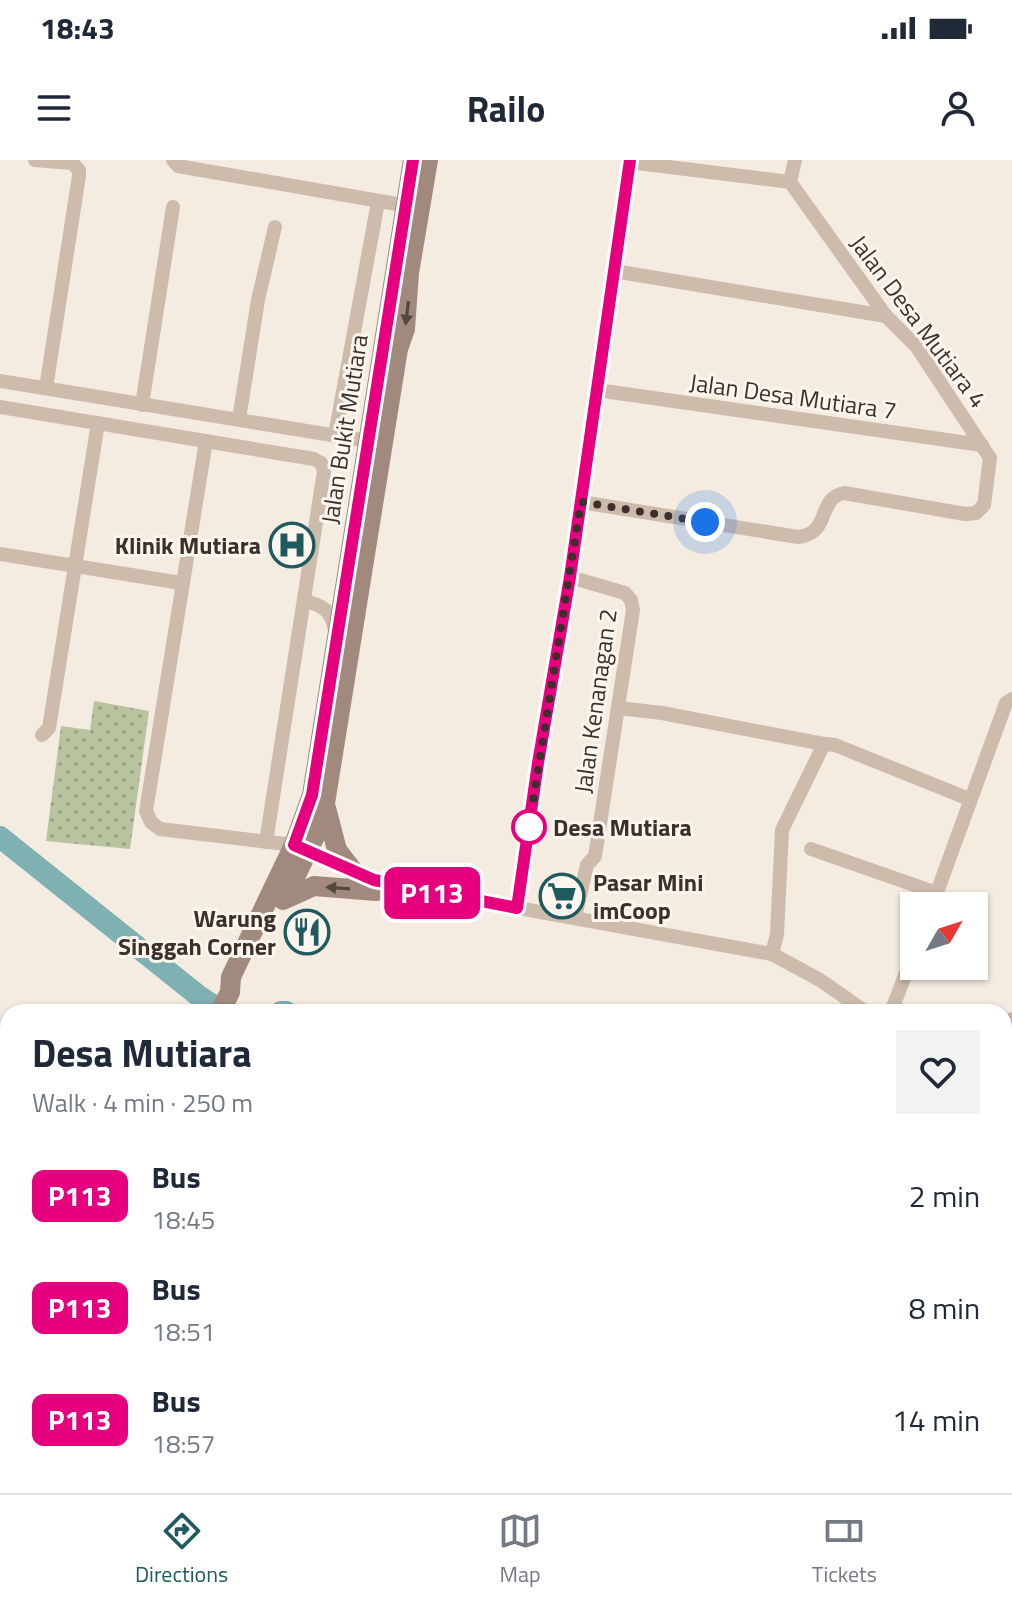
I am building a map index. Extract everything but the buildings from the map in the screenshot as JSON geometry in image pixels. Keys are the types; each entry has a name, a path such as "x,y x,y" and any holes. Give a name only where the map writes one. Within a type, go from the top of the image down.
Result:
{"street":[{"path":"35,160 76,166 79,176 46,388"},
{"name":"Jalan Bukit Mutiara","path":"301,848 322,822 398,349 405,329 413,160"},
{"name":"Jalan Bukit Mutiara","path":"230,992 243,981 283,900 301,848 368,441 413,207 428,160"},
{"path":"517,908 570,577 630,161 790,182 795,160"},
{"path":"175,163 413,207"},
{"name":"Jalan Desa Mutiara 4","path":"581,502 798,537 810,536 820,527 829,502 835,495 844,493 965,514 976,513 984,505 990,458 916,346 886,316 790,182"},
{"path":"335,435 378,202"},
{"path":"142,405 173,207"},
{"path":"239,419 258,300 275,227"},
{"path":"614,271 886,316"},
{"path":"0,381 368,441 382,430 390,410"},
{"name":"Jalan Desa Mutiara 7","path":"597,390 982,445"},
{"path":"0,407 314,459 321,463 324,471 312,603 266,842"},
{"path":"42,735 49,728 98,423"},
{"path":"206,441 146,811 151,822 160,829 301,848 354,872 394,885 772,954 820,980 854,1004"},
{"path":"368,441 378,460 379,477"},
{"path":"0,554 181,583"},
{"path":"312,603 337,593 348,577"},
{"name":"Jalan Kenanagan 2","path":"570,577 625,593 631,600 633,610 595,856 587,865 575,917"},
{"path":"312,603 333,618 337,640"},
{"path":"937,892 1006,703 1012,699"},
{"path":"618,708 662,713 835,745 969,799"},
{"path":"772,954 777,934 782,830 824,744"},
{"path":"325,804 337,850 354,872"},
{"path":"224,1004 230,992 231,977 301,848"},
{"path":"811,849 915,892"},
{"path":"283,900 314,886 376,891 394,885"},
{"path":"894,1004 903,980"}],"green space":[{"path":"94,701 149,711 130,849 46,841 61,726 90,730"}],"waterway":[{"path":"0,837 211,1004"}],"bus line":[{"name":"P113","path":"413,160 312,795 294,845 374,880 517,908 570,577 630,160"}],"place":[{"name":"Klinik Mutiara","path":"292,545"},
{"name":"Desa Mutiara","path":"529,827"},
{"name":"Pasar Mini imCoop","path":"562,896"},
{"name":"Warung Singgah Corner","path":"307,932"}],"route":[{"path":"529,827 581,502 705,522"}]}
